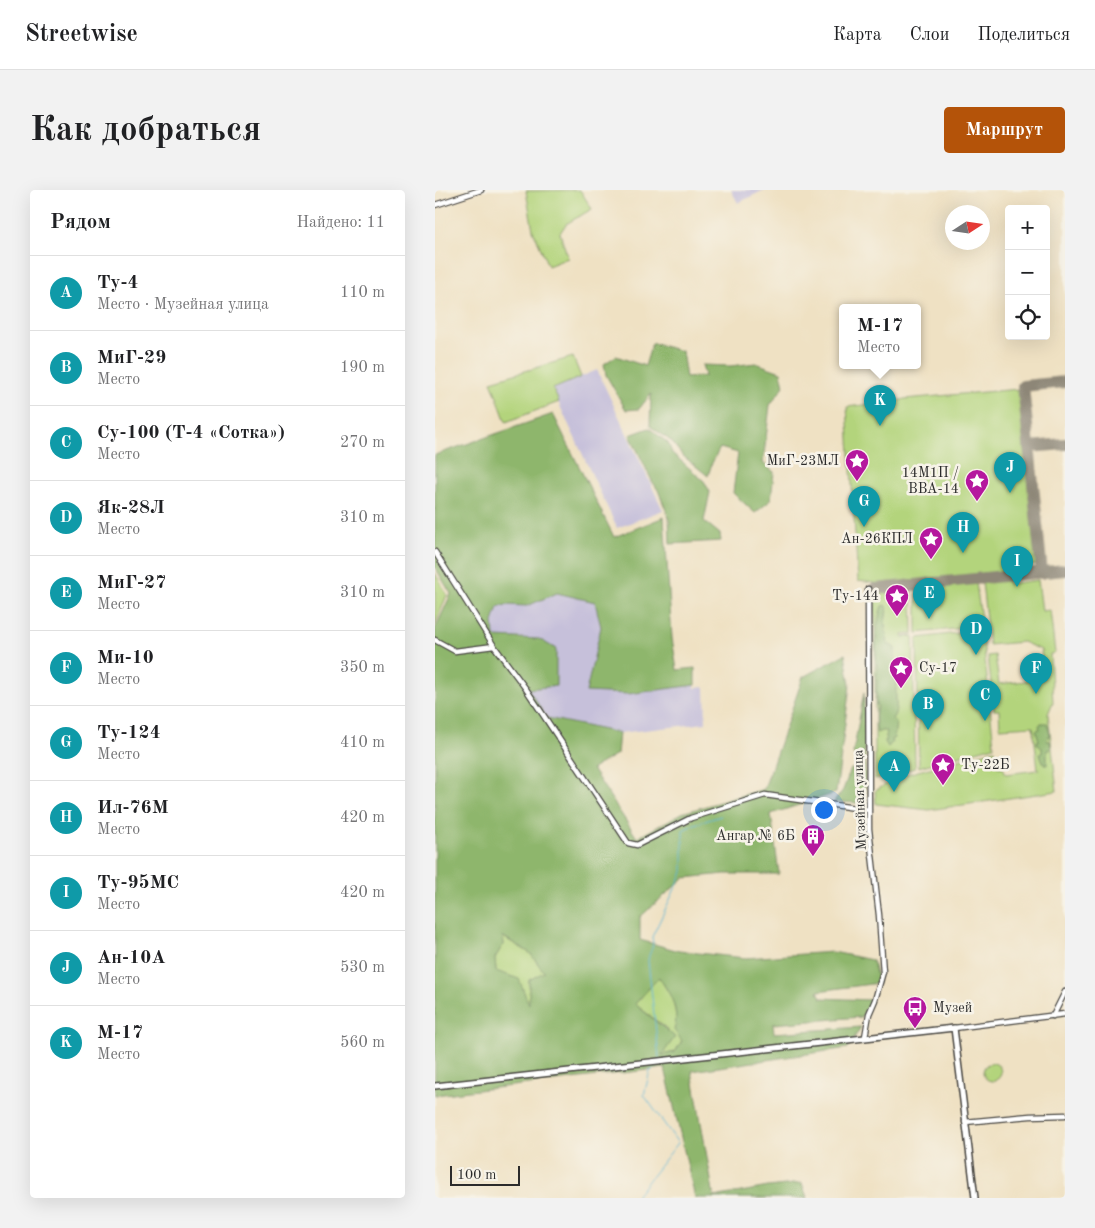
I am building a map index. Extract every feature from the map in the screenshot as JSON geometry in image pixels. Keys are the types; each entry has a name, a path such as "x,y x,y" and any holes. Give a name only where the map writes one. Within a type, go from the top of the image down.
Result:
{"street":[{"path":"435,204 481,190"},
{"path":"435,552 494,646 526,689 628,843 637,845 691,818 765,795 869,810"},
{"name":"Музейная улица","path":"865,1037 869,1014 883,972 879,915 869,829 868,589"},
{"path":"435,640 455,651 494,646"},
{"path":"1053,1016 1065,992"},
{"path":"435,1086 1065,1014"},
{"path":"954,1028 975,1198"},
{"path":"965,1122 1065,1115"}],"shaded area":[{"path":"731,190 764,190 738,203"},
{"path":"597,370 663,510 617,528 552,389"},
{"path":"557,593 595,602 601,627 586,692 628,694 695,685 695,688 705,687 706,723 619,733 548,718 527,689 539,639 494,637 493,622 497,607 506,605 527,606"}],"green space":[{"path":"580,190 592,209 566,224 560,233 568,258 548,266 533,230 526,191"},
{"path":"652,343 682,351 686,378 705,376 702,365 730,366 756,363 781,372 784,386 770,405 763,463 774,472 771,500 755,513 733,493 738,453 720,448 708,476 682,455 671,441 650,426 651,394 639,409 626,410 606,375 604,364 616,356 645,366"},
{"path":"573,357 581,377 553,389 559,402 506,422 491,381"},
{"path":"1019,389 1036,565 1010,568 1006,572 875,585 875,583 858,581 847,407 904,399"},
{"path":"553,414 614,537 664,517 672,638 677,670 695,668 695,685 628,694 586,692 601,627 595,602 557,593 527,606 506,605 498,607 493,622 494,637 539,639 556,649 556,686 528,689 547,718 619,733 617,754 592,769 637,838 682,813 764,789 803,677 845,654 850,685 836,793 771,814 779,874 725,874 684,878 640,917 640,940 679,951 745,958 833,952 872,960 879,983 818,991 821,998 871,1000 861,1017 773,1024 774,1033 861,1027 848,1048 692,1071 714,1197 802,1183 807,1198 695,1198 665,1068 435,1095 435,629 451,594 435,567 435,455","holes":["502,936 530,953 544,972 529,980 529,1005 519,979 496,971 495,958 504,943","659,977 673,1002 676,1015 674,1030 682,1041 675,1052 662,1055 675,1037 635,1004"]},
{"path":"649,428 668,443 672,453 704,481 710,492 704,521 720,534 721,541 670,544 669,518 658,490 630,435"},
{"path":"435,573 447,595 435,625"},
{"path":"1007,580 1008,584 1038,580 1042,611 1050,610 1055,653 1050,654 1053,702 1048,714 1057,791 929,810 876,804 875,791 900,776 995,750 998,767 1003,767 1006,774 1038,770 1033,726 1000,728 999,710 994,710 988,656 995,655 999,684 1044,679 1041,650 1023,642 989,645 982,583"},
{"path":"976,583 982,626 917,633 917,589"},
{"path":"912,589 913,634 902,635 902,637 913,636 915,768 875,779 875,594"},
{"path":"885,605 887,608 886,639 888,640 887,643 895,648 895,661 897,662 896,709 892,719 896,723 894,738 888,747 885,742 887,731 877,733 876,720 878,706 876,705 878,669 876,653 877,629 882,606"},
{"path":"982,630 994,746 919,767 917,640 919,638"},
{"path":"864,692 865,797 861,803 834,802 843,790 851,769 856,768 858,760 853,753"},
{"path":"1041,723 1047,723 1050,735 1046,739 1050,741 1051,749 1047,750 1047,765 1044,765 1040,754 1042,753 1042,748 1037,744 1037,741 1039,741 1036,730 1040,729"},
{"path":"501,936 530,953 545,973 529,980 530,1007 496,971 495,958 504,943"},
{"path":"659,977 672,998 682,1040 675,1052 662,1055 667,1029 635,1004"},
{"path":"992,1063 998,1066 1001,1072 998,1078 992,1081 986,1078 983,1072 986,1066"}],"waterway":[{"path":"659,1058 648,961 653,944 652,937 683,872 683,830 721,816"},
{"path":"637,1198 637,1195 678,1143 644,1095 650,1071 658,1066"}],"taxiway":[{"path":"1042,573 1023,386 1065,382"},
{"path":"1029,447 1065,444"},
{"path":"875,589 1065,570"}],"place":[{"name":"М-17","path":"880,426"},
{"name":"МиГ-23МЛ","path":"857,482"},
{"name":"Ан-10А","path":"1010,493"},
{"name":"14М1П / ВВА-14","path":"977,502"},
{"name":"Ту-124","path":"864,527"},
{"name":"Ил-76М","path":"963,553"},
{"name":"Ан-26КПЛ","path":"931,560"},
{"name":"Ту-95МС","path":"1017,587"},
{"name":"Ту-144","path":"897,617"},
{"name":"МиГ-27","path":"929,619"},
{"name":"Як-28Л","path":"976,655"},
{"name":"Су-17","path":"901,689"},
{"name":"Ми-10","path":"1036,694"},
{"name":"Су-100 (Т-4 «Сотка»)","path":"985,721"},
{"name":"МиГ-29","path":"928,730"},
{"name":"Ту-22Б","path":"943,786"},
{"name":"Ту-4","path":"894,792"},
{"name":"Ангар № 6Б","path":"813,857"},
{"name":"Музей","path":"915,1029"}]}
